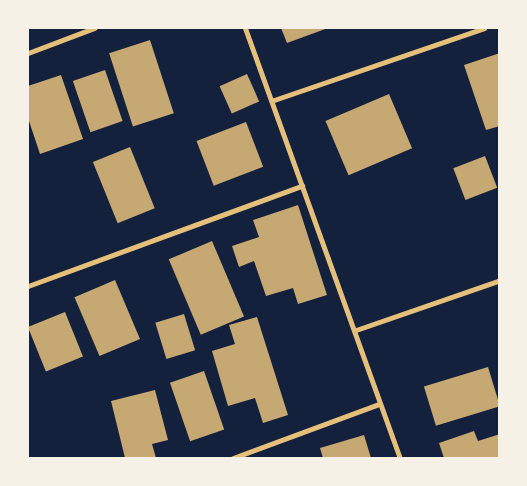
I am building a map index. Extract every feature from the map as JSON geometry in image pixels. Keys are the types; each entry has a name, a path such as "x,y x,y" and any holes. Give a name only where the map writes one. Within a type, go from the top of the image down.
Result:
{"street":[{"path":"28,53 94,28"},
{"path":"245,28 274,100 302,186 356,330 400,458"},
{"path":"274,100 484,28"},
{"path":"28,286 302,186"},
{"path":"356,330 500,280"},
{"path":"233,458 380,404"}],"building":[{"path":"281,28 328,28 287,43"},
{"path":"150,40 174,113 133,127 109,53"},
{"path":"500,53 500,126 486,130 464,65"},
{"path":"105,70 123,121 90,132 73,81"},
{"path":"247,74 259,101 232,114 220,86"},
{"path":"61,75 83,139 40,154 28,118 28,86"},
{"path":"389,94 412,148 349,175 325,121"},
{"path":"246,122 263,167 214,186 197,141"},
{"path":"130,147 155,208 118,223 93,162"},
{"path":"485,156 497,188 465,200 453,168"},
{"path":"298,205 327,295 298,304 293,288 266,296 254,261 239,267 232,246 259,237 253,220"},
{"path":"212,241 244,316 201,335 169,259"},
{"path":"115,280 140,339 100,356 74,297"},
{"path":"65,312 83,357 46,371 28,327"},
{"path":"184,314 195,350 166,359 155,323"},
{"path":"257,317 288,415 263,423 255,398 228,406 212,351 235,344 229,325"},
{"path":"488,367 500,406 436,426 424,387"},
{"path":"204,371 224,430 190,441 170,383"},
{"path":"155,390 168,440 152,444 156,458 125,458 111,401"},
{"path":"474,431 478,441 500,434 500,458 444,458 439,443"},
{"path":"364,435 371,458 323,458 320,448"}]}
